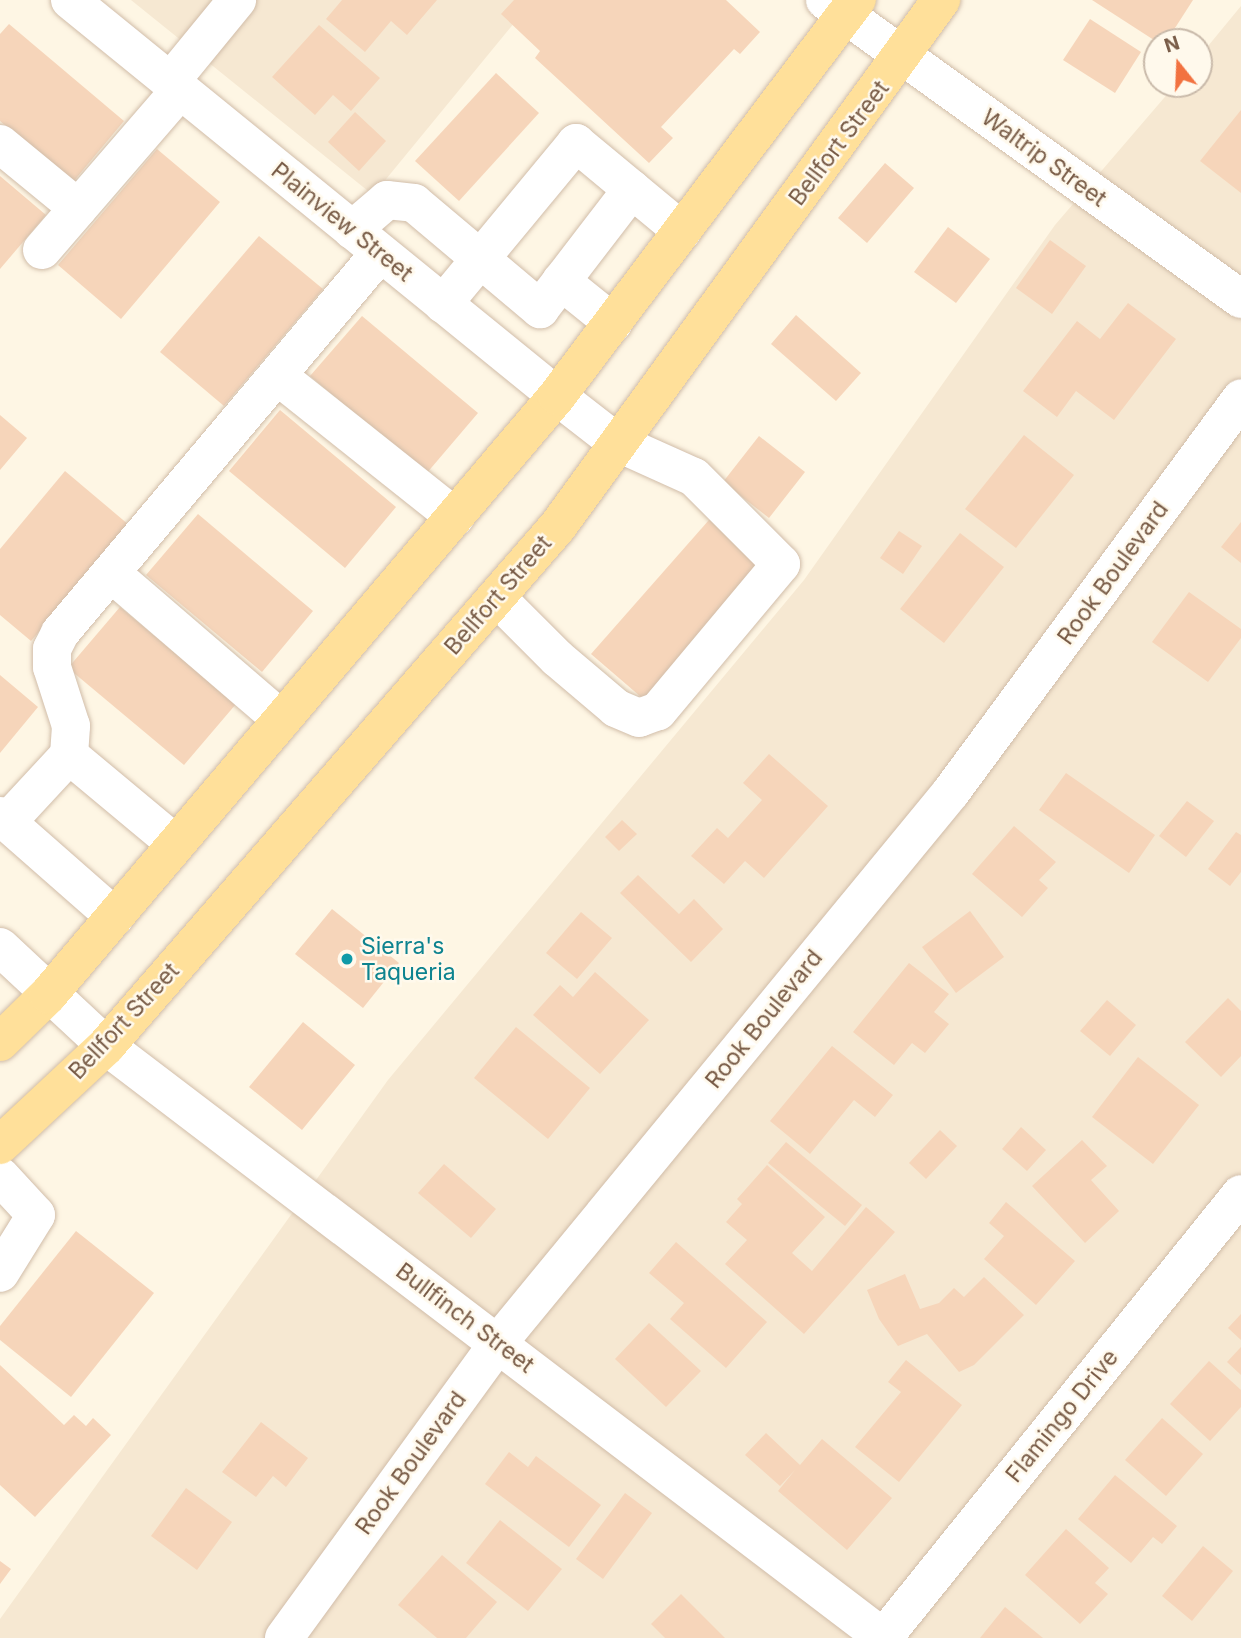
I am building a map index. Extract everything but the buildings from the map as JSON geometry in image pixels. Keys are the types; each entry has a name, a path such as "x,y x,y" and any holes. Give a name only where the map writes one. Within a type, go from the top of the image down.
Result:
{"main road":[{"name":"Bellfort Street","path":"0,1145 106,1046 558,526 616,442 903,57 941,0"},
{"path":"0,1042 48,995 557,396 682,231 843,5"}],"street":[{"name":"Plainview Street","path":"70,0 506,356 616,442 694,477 781,564 658,711 639,718 616,708 557,658 496,597"},
{"path":"41,250 175,86 237,0"},
{"name":"Waltrip Street","path":"843,5 903,57 1241,299"},
{"path":"443,304 576,143 682,231"},
{"path":"0,144 78,208"},
{"path":"506,356 632,189"},
{"path":"114,917 3,819 69,755 71,726 52,667 52,649 111,573 279,377 366,241 387,200 414,203 482,258 551,295 613,323"},
{"path":"279,377 455,517"},
{"name":"Rook Boulevard","path":"284,1638 498,1343 951,792 1241,398"},
{"path":"111,573 282,720"},
{"path":"69,755 176,844"},
{"name":"Bullfinch Street","path":"0,947 48,995 106,1046 884,1638"},
{"path":"0,1176 36,1215 0,1273"},
{"name":"Flamingo Drive","path":"884,1638 1241,1194"}],"shaded area":[{"path":"131,0 533,0 373,195"},
{"path":"1241,6 1241,1638 0,1638 0,1619 388,1080 804,580 1055,225 1164,98 1213,98 1213,40"}],"place":[{"name":"Sierra's Taqueria","path":"347,959"}]}
